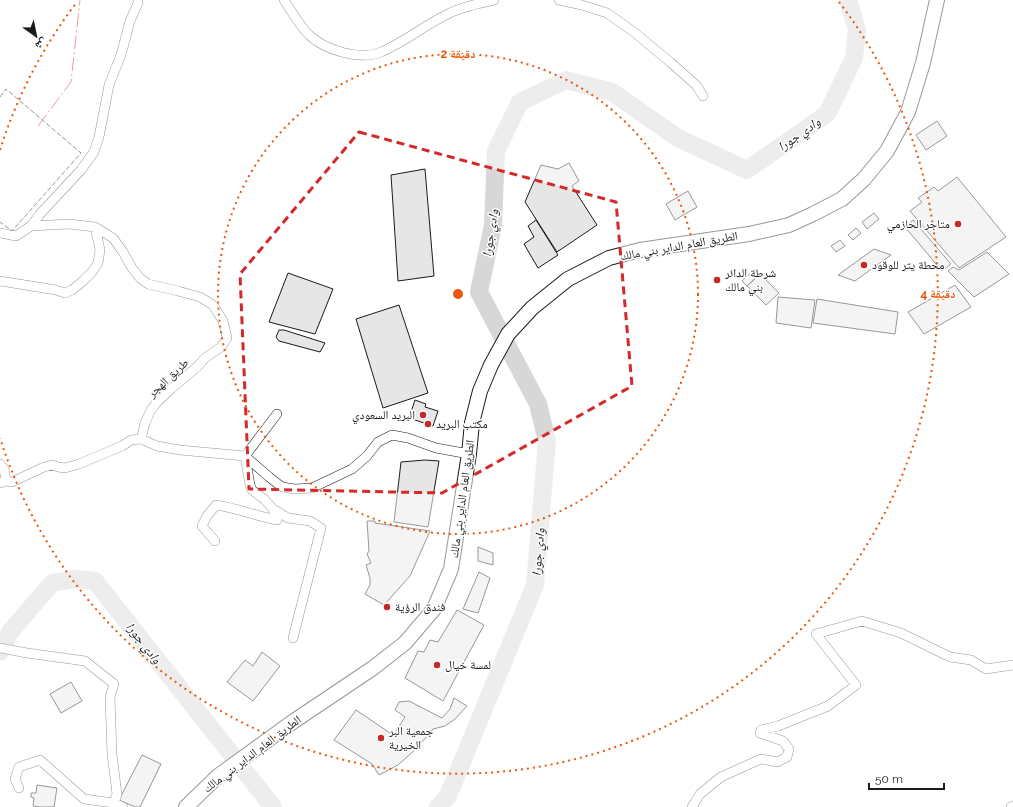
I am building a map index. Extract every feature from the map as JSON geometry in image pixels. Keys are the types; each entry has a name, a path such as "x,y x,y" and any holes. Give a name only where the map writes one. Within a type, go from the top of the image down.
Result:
{"main road":[{"name":"الطريق العام الداير بني مالك","path":"186,807 218,776 294,721 373,668 405,643 434,609 451,570 472,423 480,391 491,365 508,334 532,308 568,279 609,258 640,250 749,234 789,225 814,214 842,198 864,178 887,151 908,112 923,63 937,0"}],"street":[{"path":"31,226 40,214 81,170 94,152 99,137 109,85 138,0"},
{"path":"284,0 301,26 310,36 324,45 340,51 352,55 366,56 379,53 399,44 416,32 451,12 494,0"},
{"path":"559,0 607,13 634,32 670,62 696,85 703,96"},
{"name":"طريق الهجر","path":"0,233 16,236 31,226 69,224 95,227 113,238 132,268 140,278 148,284 200,297 213,305 223,321 227,338 221,347 205,358 171,389 151,410 145,423 142,439"},
{"path":"0,281 56,290 65,293 72,290 92,272 98,263 100,250 95,227"},
{"path":"277,414 245,456 250,485 252,490 264,499 273,509 288,518 310,521 321,528 293,638"},
{"path":"0,464 4,469 3,482 12,482 44,467 52,465 65,468 79,464 122,446 131,440 142,439 157,446 180,450 245,456 282,487 295,489 312,488 352,469 367,456 378,442 392,435 408,438 436,448 468,454"},
{"path":"215,541 202,526 207,516 216,505 231,507 277,520 273,509"},
{"path":"692,807 700,794 721,777 761,760 777,762 787,757 790,748 783,741 760,733 761,730 778,726 828,706 856,685 816,634 862,621 901,633 950,657 971,660 986,669 1013,665"},
{"path":"0,648 85,661 114,684 110,697 112,754 117,794 114,803"},
{"path":"19,788 15,779 19,767 40,760 84,799 114,803 123,807"}],"highlighted area":[{"path":"359,132 616,202 632,386 442,493 249,489 240,274"}],"building":[{"path":"937,121 947,136 926,150 916,135"},
{"path":"569,163 579,181 572,186 597,225 557,252 525,202 541,165 558,169"},
{"path":"425,169 434,276 398,281 391,175"},
{"name":"متاجر الحازمي","path":"957,177 1006,237 959,268 910,211 922,202 918,198 934,187 938,191"},
{"path":"688,191 697,207 675,220 666,204"},
{"path":"874,213 879,219 867,229 862,222"},
{"path":"536,220 558,255 538,268 524,244 534,237 528,226"},
{"path":"913,220 951,264 942,271 905,227"},
{"path":"856,228 861,233 853,240 848,235"},
{"path":"840,240 845,246 836,252 831,246"},
{"name":"محطة يتر للوقود","path":"874,249 891,255 855,281 838,275"},
{"path":"987,252 1009,274 974,297 948,271 953,267 959,270"},
{"path":"755,269 760,274 747,286 742,281"},
{"path":"288,273 333,289 315,334 269,322"},
{"path":"760,274 779,293 766,305 747,286"},
{"path":"955,285 971,307 924,334 908,312"},
{"path":"778,297 815,300 811,328 776,323"},
{"path":"817,299 898,312 895,334 813,323"},
{"path":"399,305 428,393 383,408 356,319"},
{"path":"279,330 284,330 325,343 320,352 279,341 276,337"},
{"name":"البريد السعودي","path":"415,400 426,404 425,407 438,411 433,426 409,418"},
{"path":"425,460 439,461 428,527 394,522 401,462"},
{"name":"فندق الرؤية","path":"367,521 375,521 375,523 430,531 410,576 384,605 365,594 370,585 370,578 366,565 371,563 367,554 369,551"},
{"path":"478,547 493,553 493,565 478,561"},
{"path":"479,572 490,578 478,613 463,609"},
{"name":"لمسة خيال","path":"457,610 484,625 443,701 405,678 418,651 424,652 430,640 438,642"},
{"path":"262,652 280,666 253,701 227,682 245,660 253,666"},
{"path":"71,682 82,701 61,713 50,694"},
{"name":"جمعية البر الخيرية","path":"454,698 467,706 455,719 445,726 433,729 416,749 398,765 379,775 372,764 334,740 356,710 393,735 405,717 395,710 399,702 409,701 442,718 450,709"},
{"path":"142,755 161,764 140,807 135,807 119,800"},
{"path":"37,785 57,788 54,807 33,806 34,798 31,797 31,793 36,793"}],"waterway":[{"name":"وادي جورا","path":"438,807 448,796 535,585 547,441 538,404 479,292 493,225 496,151 520,102 566,80 612,92 678,138 747,170 827,114 854,58 857,30 848,0"},
{"name":"وادي جورا","path":"0,652 10,632 52,583 75,579 95,581 273,807"}],"fence":[{"path":"0,97 6,89 81,153 12,231 0,222"}],"power":[{"path":"38,126 71,82 80,0"}],"place":[{"name":"متاجر الحازمي","path":"958,224"},
{"name":"محطة يتر للوقود","path":"864,265"},
{"name":"شرطة الدائر بني مالك","path":"717,280"},
{"name":"البريد السعودي","path":"423,415"},
{"name":"مكتب البريد","path":"428,424"},
{"name":"فندق الرؤية","path":"387,607"},
{"name":"لمسة خيال","path":"437,665"},
{"name":"جمعية البر الخيرية","path":"381,738"}]}
